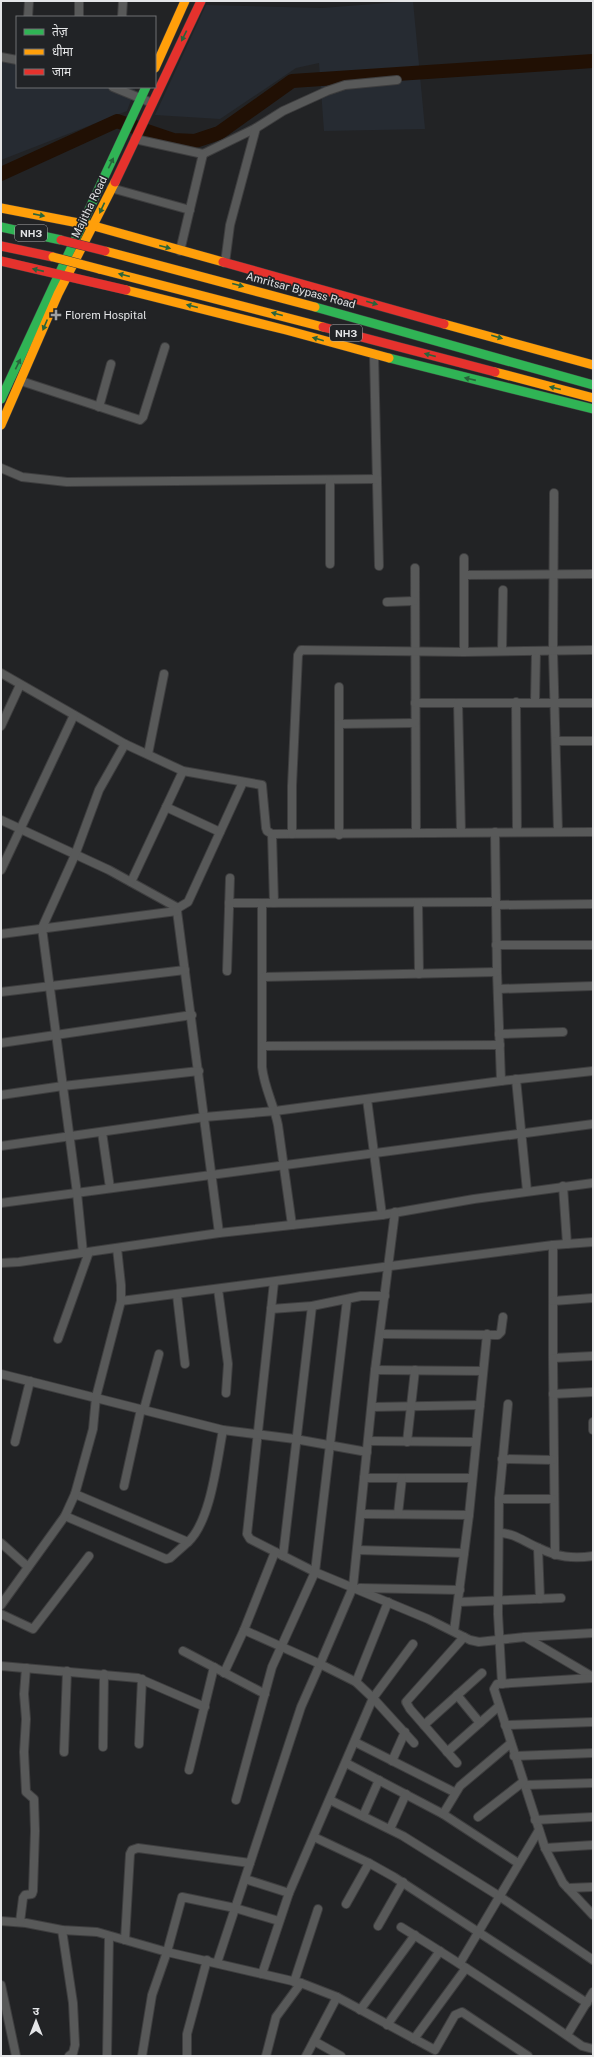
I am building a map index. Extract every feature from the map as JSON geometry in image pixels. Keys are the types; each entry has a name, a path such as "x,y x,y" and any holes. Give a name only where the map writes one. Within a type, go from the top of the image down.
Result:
{"main road":[{"path":"156,66 185,1"},
{"name":"Majitha Road","path":"1,425 4,410 21,381 58,294 94,226 201,1"},
{"name":"Majitha Road","path":"1,399 26,347 57,274 127,130 146,88"},
{"path":"1,208 94,226 593,365"},
{"name":"Amritsar Bypass Road","path":"1,227 61,240 223,281 593,385"},
{"name":"NH3","path":"1,246 53,257 593,398"},
{"path":"1,261 286,330 374,355 593,409"},
{"path":"508,388 528,382"}],"street":[{"path":"28,16 29,1"},
{"path":"79,1 79,16"},
{"path":"122,16 123,1"},
{"path":"1,57 16,60"},
{"path":"136,137 203,154 256,128 283,111 327,91 344,85 397,80"},
{"path":"116,88 152,103"},
{"path":"225,263 230,224 256,128"},
{"path":"180,251 203,154"},
{"path":"111,188 190,210"},
{"path":"21,381 137,420 141,419 165,347"},
{"path":"374,355 378,566"},
{"path":"99,407 111,364"},
{"path":"1,468 22,477 67,482 377,479"},
{"path":"330,480 330,564"},
{"path":"554,493 553,651 558,831"},
{"path":"464,558 464,652"},
{"path":"415,568 414,651 416,833"},
{"path":"464,576 593,574"},
{"path":"502,651 503,590"},
{"path":"387,602 414,601"},
{"path":"292,834 294,715 299,652 304,649 464,652 593,650"},
{"path":"535,702 536,651"},
{"path":"1,673 125,744 183,771 261,784 264,786 266,828 267,831 272,834 558,831 593,832"},
{"path":"148,754 164,674"},
{"path":"1,726 20,685"},
{"path":"339,687 339,834"},
{"path":"516,702 517,832"},
{"path":"415,703 593,703"},
{"path":"458,703 461,832"},
{"path":"1,870 19,828 74,715"},
{"path":"339,724 415,724"},
{"path":"556,741 593,741"},
{"path":"58,1338 86,1253 42,928 75,855 99,790 125,744"},
{"path":"132,882 183,771"},
{"path":"1,934 178,909 188,902 243,782"},
{"path":"166,807 220,832"},
{"path":"1,820 132,882 178,909"},
{"path":"495,832 496,945 501,1081"},
{"path":"272,834 274,903"},
{"path":"228,971 230,878"},
{"path":"229,903 593,904"},
{"path":"262,903 263,1074 276,1111 292,1225"},
{"path":"418,903 419,974"},
{"path":"178,909 219,1233"},
{"path":"496,945 593,945"},
{"path":"1,992 185,970"},
{"path":"263,977 497,972"},
{"path":"498,989 593,986"},
{"path":"1,1043 192,1016"},
{"path":"499,1034 563,1032"},
{"path":"263,1046 500,1045"},
{"path":"1,1096 63,1086 199,1071"},
{"path":"1,1146 205,1117 276,1111 501,1081 593,1071"},
{"path":"516,1080 527,1191"},
{"path":"367,1098 382,1215"},
{"path":"1,1203 212,1174 374,1154 521,1132 593,1124"},
{"path":"102,1132 110,1188"},
{"path":"1,1263 86,1253 219,1233 382,1215 527,1191 593,1184"},
{"path":"563,1186 567,1244"},
{"path":"217,1963 300,1707 354,1587 375,1370 395,1212"},
{"path":"121,1301 177,1295 553,1245 593,1242"},
{"path":"553,1245 553,1499 555,1555"},
{"path":"1,1605 65,1516 75,1494 93,1429 96,1397 121,1301 122,1285 117,1248"},
{"path":"274,1282 247,1536 250,1539 315,1572 354,1587 474,1641 593,1633"},
{"path":"218,1289 228,1364 226,1393"},
{"path":"177,1295 185,1364"},
{"path":"272,1309 312,1306 361,1296 385,1296"},
{"path":"553,1301 593,1298"},
{"path":"236,1800 266,1694 272,1667 315,1572 347,1300"},
{"path":"224,1672 279,1554 312,1306"},
{"path":"380,1334 501,1334 503,1317"},
{"path":"454,1631 469,1515 487,1334"},
{"path":"124,1486 142,1409 159,1354"},
{"path":"553,1358 593,1356"},
{"path":"375,1370 483,1371"},
{"path":"407,1442 415,1370"},
{"path":"1,1374 223,1430 258,1434 367,1452"},
{"path":"15,1442 30,1381"},
{"path":"553,1394 593,1392"},
{"path":"372,1407 480,1404"},
{"path":"502,1684 498,1601 499,1499 508,1404"},
{"path":"593,1422 593,1430"},
{"path":"65,1516 166,1559 170,1558 193,1537 198,1528 211,1493 223,1430"},
{"path":"368,1441 476,1442"},
{"path":"502,1460 553,1460"},
{"path":"364,1478 472,1478"},
{"path":"398,1514 402,1478"},
{"path":"75,1494 188,1542"},
{"path":"499,1499 553,1499"},
{"path":"361,1514 469,1515"},
{"path":"499,1534 516,1536 555,1555 570,1558 593,1556"},
{"path":"1,1543 28,1567"},
{"path":"538,1548 540,1599"},
{"path":"357,1550 464,1553"},
{"path":"1,1614 33,1629 90,1556"},
{"path":"354,1587 460,1590"},
{"path":"458,1602 561,1598"},
{"path":"356,1682 388,1602"},
{"path":"244,1630 282,1646 356,1682 373,1698 414,1743"},
{"path":"457,1763 410,1709 406,1702 464,1637"},
{"path":"525,1637 593,1677"},
{"path":"262,1974 289,1893 373,1698 413,1644"},
{"path":"183,1651 266,1694"},
{"path":"1,1666 104,1674 142,1679 204,1707"},
{"path":"20,1922 22,1898 25,1895 32,1894 33,1891 35,1831 34,1799 26,1792 24,1752 26,1719 24,1694 26,1668"},
{"path":"189,1770 214,1668"},
{"path":"64,1752 67,1671"},
{"path":"424,1725 482,1673"},
{"path":"103,1746 104,1674"},
{"path":"593,1677 502,1684 494,1687 514,1756 545,1848 558,1875 593,1915"},
{"path":"139,1744 142,1679"},
{"path":"457,1696 480,1723"},
{"path":"447,1752 499,1706"},
{"path":"505,1725 593,1722"},
{"path":"392,1761 405,1732"},
{"path":"355,1742 454,1792"},
{"path":"443,1814 454,1792 511,1743"},
{"path":"514,1756 593,1753"},
{"path":"346,1763 443,1814 518,1863"},
{"path":"363,1816 379,1780"},
{"path":"478,1817 523,1783 593,1783"},
{"path":"390,1829 406,1794"},
{"path":"330,1800 390,1829 499,1896 593,1960"},
{"path":"535,1820 593,1817"},
{"path":"414,2039 463,1965 479,1931 518,1863 539,1830"},
{"path":"314,1837 369,1863 403,1882 587,2003"},
{"path":"545,1848 593,1844"},
{"path":"125,1940 130,1854 132,1850 138,1848 250,1863"},
{"path":"346,1904 369,1863"},
{"path":"245,1879 289,1893"},
{"path":"378,1926 403,1882"},
{"path":"568,1888 593,1887"},
{"path":"142,2056 152,1995 167,1952 182,1897 235,1908 279,1921"},
{"path":"266,2056 276,2017 297,1982 318,1909"},
{"path":"1,1921 20,1922 62,1930 91,1931 167,1952 297,1982 337,1996 414,2039 434,2053 455,2015 462,2012 528,2056"},
{"path":"401,1927 463,1965 582,2046 593,2050"},
{"path":"62,1930 73,2003 75,2038 74,2053 69,2056"},
{"path":"107,2056 109,1936"},
{"path":"360,2010 415,1936"},
{"path":"387,2025 440,1951"},
{"path":"186,2056 187,2034 207,1960"},
{"path":"1,1985 16,2056"},
{"path":"567,2035 593,1992"},
{"path":"306,2056 337,1996"},
{"path":"314,2041 341,2056"}],"shaded area":[{"path":"413,1 425,129 324,131 319,63 296,68 220,119 155,115 206,5 322,8"},
{"path":"1,60 16,64 16,88 135,89 127,111 1,160"}],"waterway":[{"path":"1,174 117,121 173,140 195,141 219,133 292,81 593,61"}],"traffic: fast":[{"path":"1,399 146,88"},
{"path":"1,227 61,240"},
{"path":"315,307 593,385"},
{"path":"389,358 593,409"}],"traffic: slow":[{"path":"156,66 185,1"},
{"path":"1,425 58,294 115,182"},
{"path":"1,208 94,226 223,262"},
{"path":"105,251 315,307"},
{"path":"53,257 99,269"},
{"path":"99,269 323,327"},
{"path":"126,290 286,330 389,358"},
{"path":"444,324 593,365"},
{"path":"495,372 593,398"}],"traffic: jam":[{"path":"115,182 201,1"},
{"path":"61,240 105,251"},
{"path":"1,246 53,257"},
{"path":"1,261 126,290"},
{"path":"223,262 444,324"},
{"path":"323,327 495,372"}],"place":[{"name":"Florem Hospital","path":"56,315"}]}
